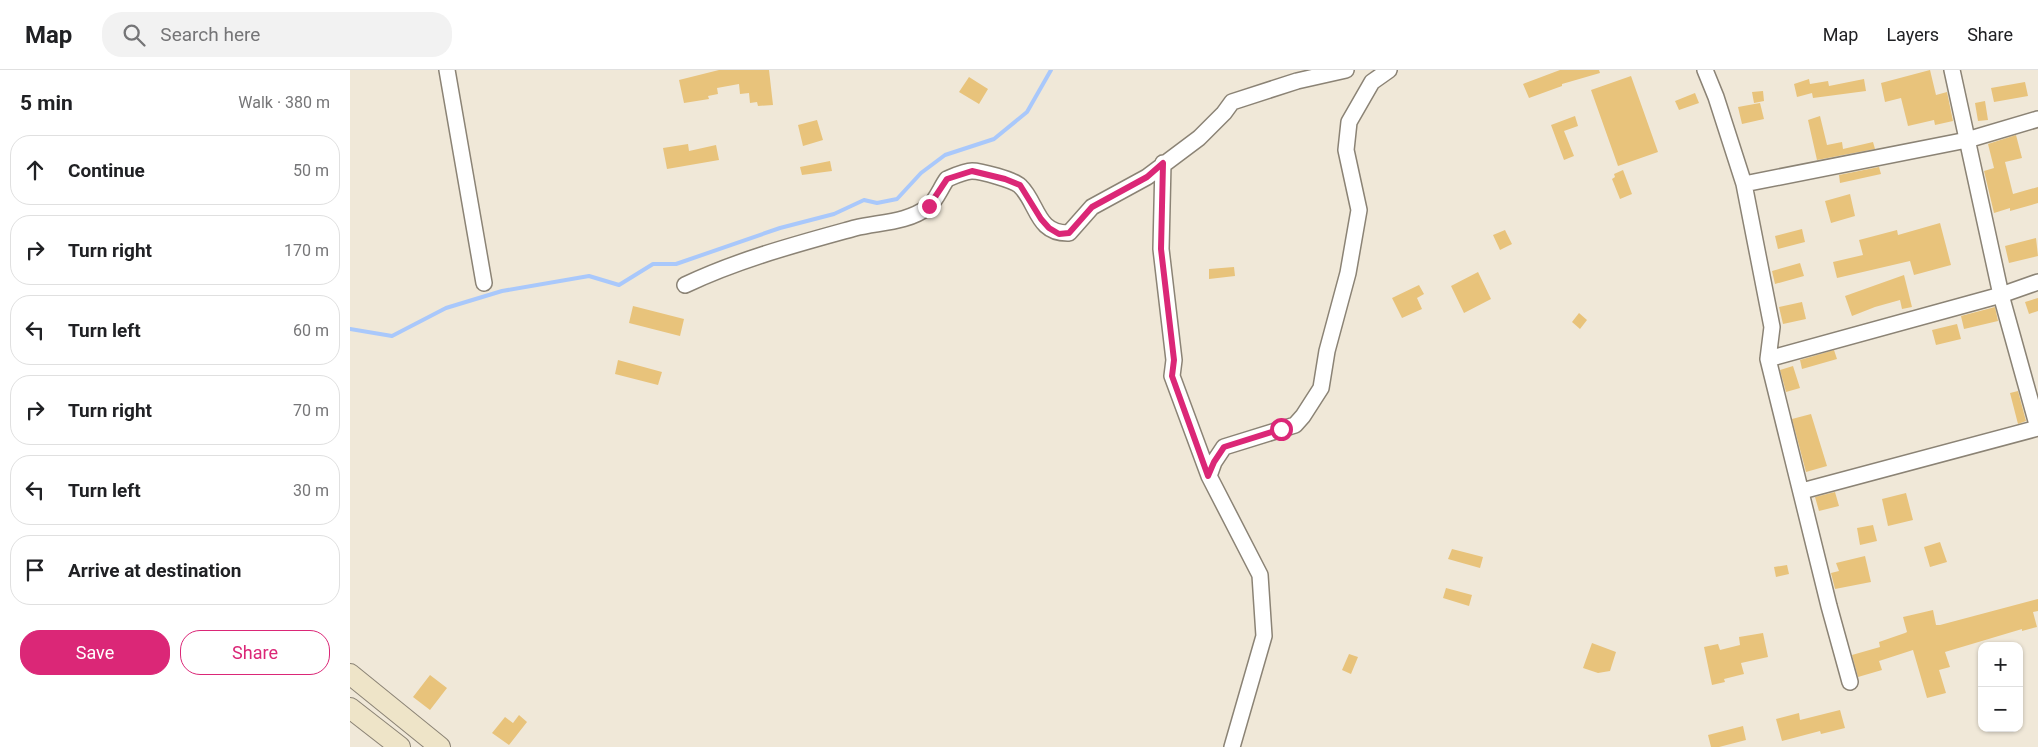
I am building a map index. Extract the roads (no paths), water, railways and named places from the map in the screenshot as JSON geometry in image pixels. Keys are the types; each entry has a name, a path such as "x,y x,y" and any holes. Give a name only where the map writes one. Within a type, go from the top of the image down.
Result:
{"street":[{"path":"447,70 484,283"},
{"path":"685,285 719,269 760,254 862,226 891,222 910,216 929,206 947,179 972,171 1005,179 1020,185 1041,219 1049,228 1059,234 1069,233 1092,207 1147,177 1163,163 1199,138 1224,113 1232,102 1297,81 1346,70"},
{"path":"1208,476 1214,462 1224,447 1295,425 1321,388 1327,352 1348,273 1359,210 1346,150 1349,122 1372,82 1389,70"},
{"path":"1705,70 1716,97 1744,184 1772,327 1768,359 1829,606 1850,682"},
{"path":"1802,491 2038,428 2001,295 1952,70"},
{"path":"1744,184 1967,140 2038,119"},
{"path":"1163,163 1161,249 1174,360 1172,376 1208,476 1260,575 1264,636 1232,747"},
{"path":"1768,359 2001,295 2038,282"},
{"path":"350,674 440,747"},
{"path":"350,708 400,747"}],"waterway":[{"path":"350,329 392,336 446,308 502,291 589,276 619,285 653,264 676,264 780,228 834,214 864,200 877,203 897,199 921,173 945,155 994,139 1027,112 1051,70"}]}
